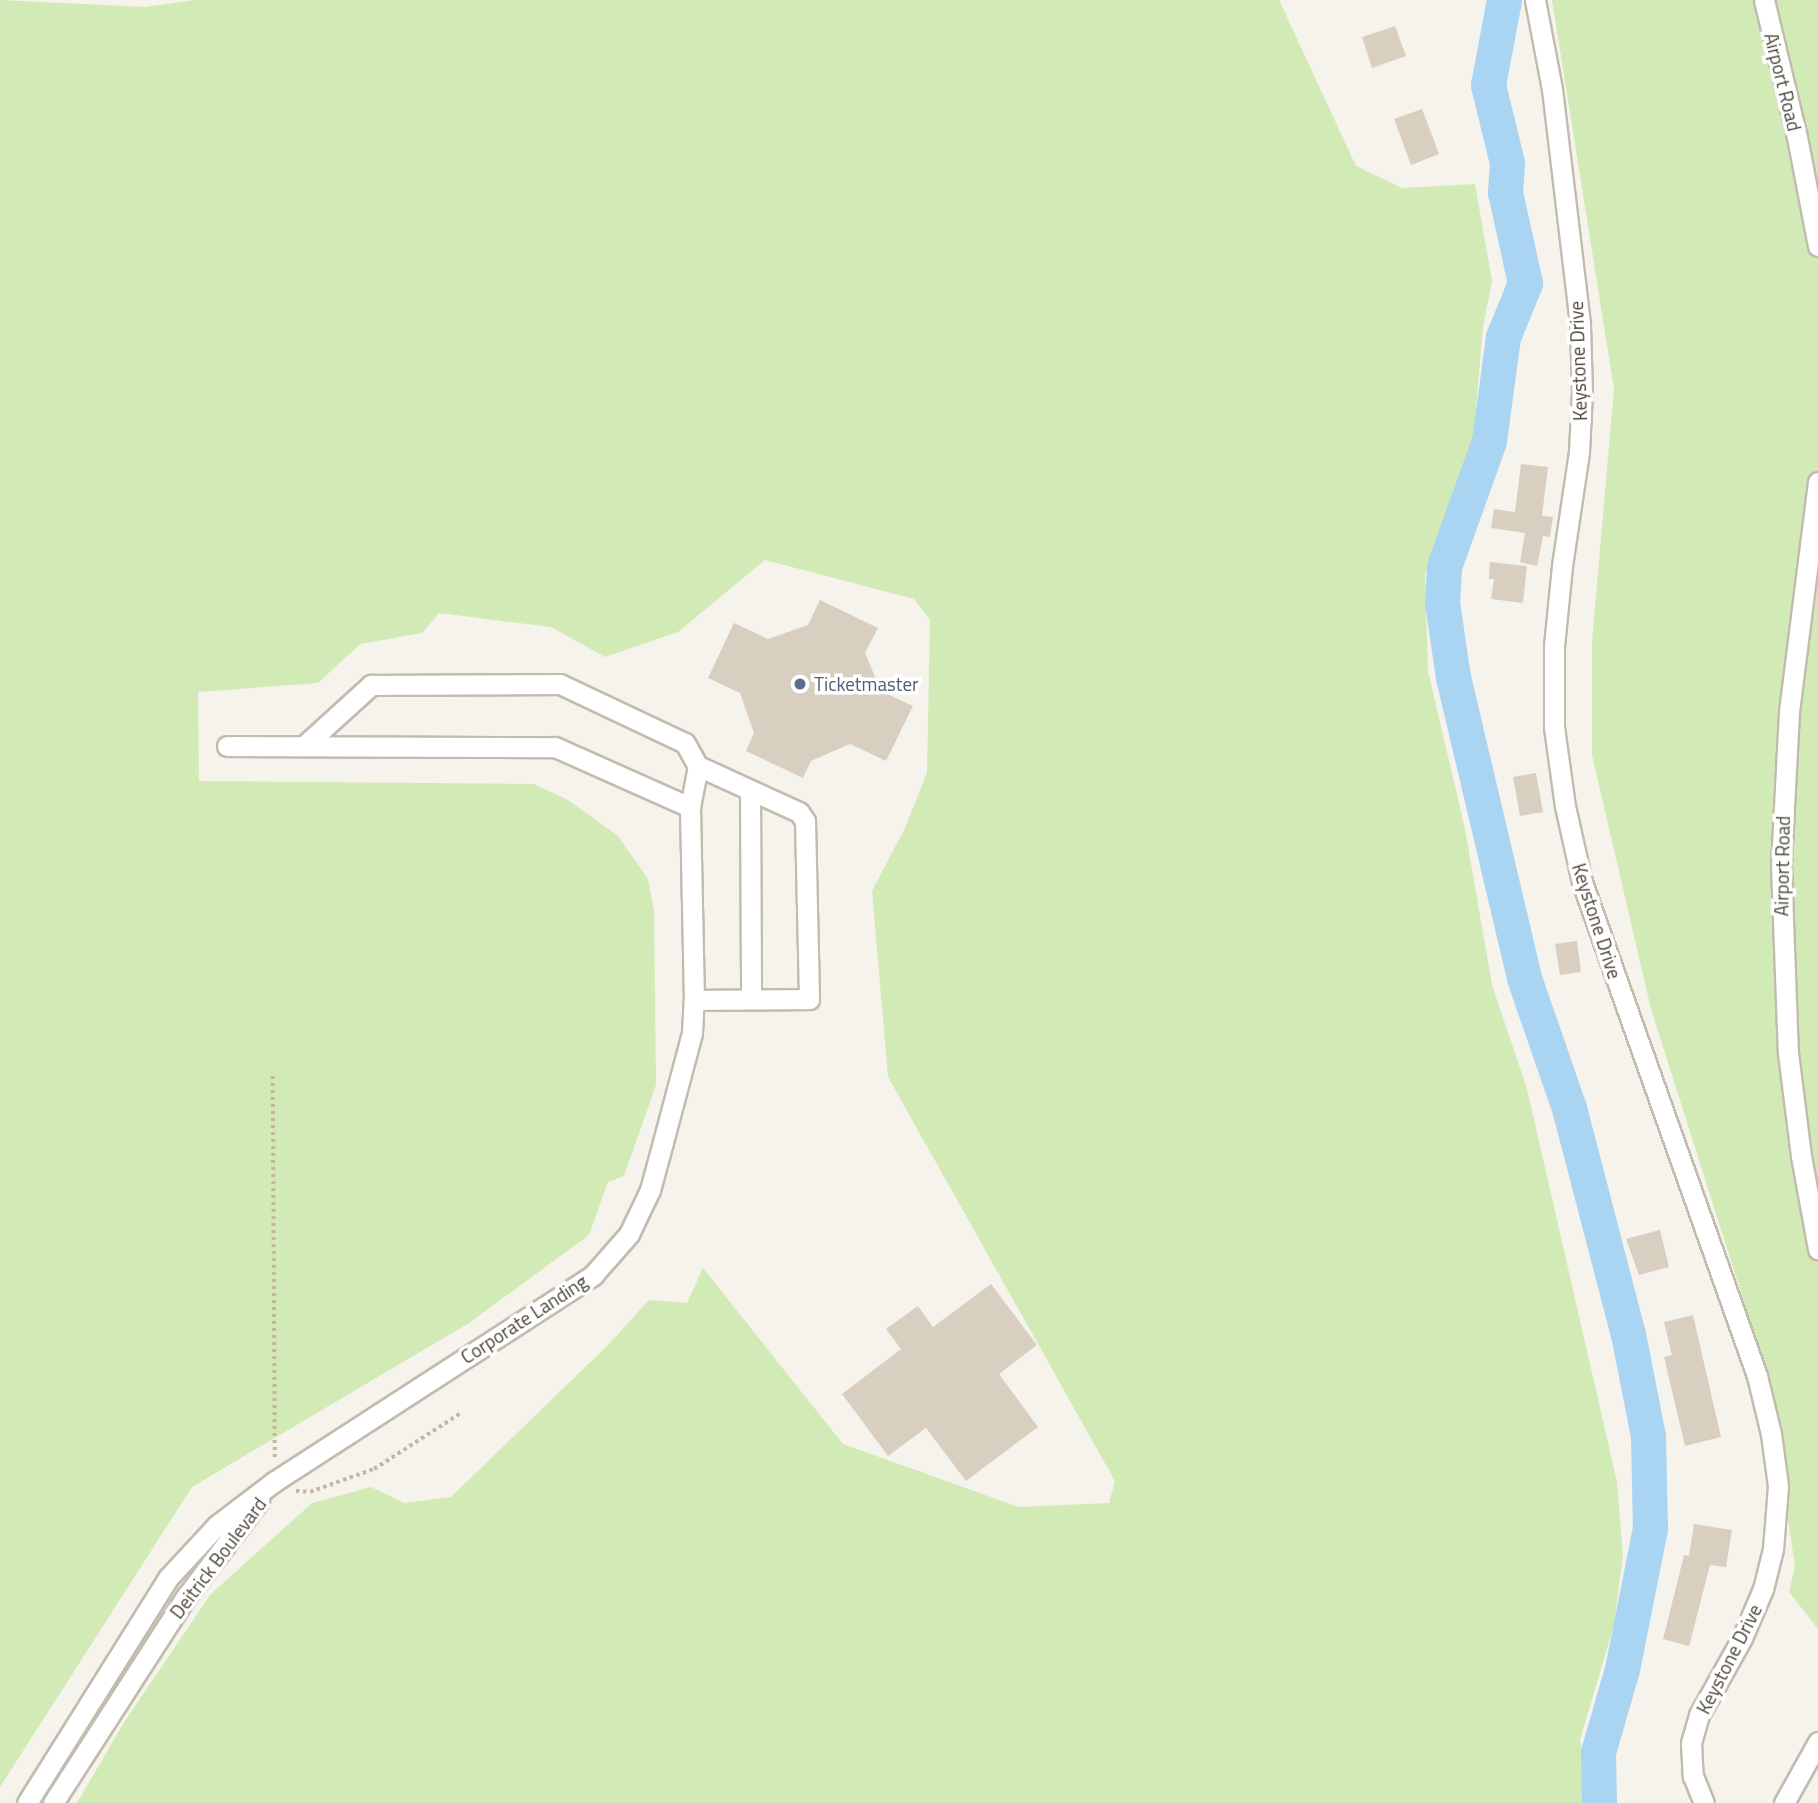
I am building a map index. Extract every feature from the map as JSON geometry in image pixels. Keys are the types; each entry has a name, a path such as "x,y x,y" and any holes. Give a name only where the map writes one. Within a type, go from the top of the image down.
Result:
{"street":[{"name":"Keystone Drive","path":"1535,0 1552,89 1580,325 1582,392 1579,452 1562,566 1554,646 1554,727 1565,806 1582,882 1757,1376 1771,1434 1778,1486 1773,1549 1763,1589 1742,1638 1699,1715 1691,1743 1693,1776 1704,1803"},
{"name":"Airport Road","path":"1764,0 1797,137 1818,246"},
{"name":"Airport Road","path":"1818,482 1789,712 1781,864 1788,1053 1801,1157 1818,1249"},
{"path":"304,746 371,685 560,684 685,743 698,766 799,812 805,821 809,999 694,1000"},
{"path":"227,746 555,747 690,807"},
{"name":"Corporate Landing","path":"275,1481 593,1275 629,1234 650,1190 692,1033 694,1000 690,807 698,766"},
{"path":"750,790 751,999"},
{"name":"Deitrick Boulevard","path":"27,1803 168,1578 217,1525 275,1481"},
{"name":"Deitrick Boulevard","path":"52,1803 186,1597 275,1481"},
{"path":"1784,1803 1818,1742"}],"path":[{"path":"273,1076 275,1481 290,1490 310,1492 374,1469 461,1413"}],"green space":[{"path":"0,0 145,7 195,0 1279,0 1356,166 1402,188 1475,184 1492,281 1483,327 1470,477 1425,573 1428,671 1465,829 1492,985 1527,1089 1617,1482 1623,1556 1614,1625 1580,1740 1592,1803 77,1803 123,1724 210,1595 312,1503 371,1487 404,1503 451,1497 607,1346 649,1300 687,1303 703,1268 843,1444 1019,1507 1109,1503 1115,1481 888,1077 872,891 905,828 927,773 930,620 914,599 765,560 678,632 605,657 551,627 439,613 422,633 360,644 318,683 198,692 199,781 534,784 568,800 618,836 648,879 654,910 656,1085 624,1176 608,1182 589,1235 469,1323 192,1487 0,1787"},
{"path":"1552,0 1818,0 1818,1629 1789,1592 1795,1566 1766,1371 1651,1009 1592,755 1592,641 1614,389"}],"building":[{"path":"1395,26 1406,56 1372,68 1362,37"},
{"path":"1422,109 1439,154 1411,165 1394,119"},
{"path":"1521,464 1548,467 1542,516 1553,517 1550,537 1543,536 1537,566 1520,562 1525,533 1491,528 1494,509 1515,512"},
{"path":"1490,562 1527,566 1523,603 1491,599 1494,579 1489,579"},
{"name":"Ticketmaster","path":"820,600 878,628 865,653 881,691 913,706 886,761 850,744 811,761 803,778 746,751 754,733 740,693 708,678 734,623 768,639 808,625"},
{"path":"1536,773 1543,812 1520,816 1513,777"},
{"path":"1577,941 1581,972 1560,975 1555,944"},
{"path":"1660,1230 1669,1267 1639,1275 1626,1239"},
{"path":"991,1284 1037,1345 999,1374 1038,1427 966,1481 926,1428 888,1456 842,1394 901,1349 886,1329 918,1306 933,1327"},
{"path":"1693,1315 1721,1437 1685,1446 1664,1357 1672,1355 1664,1322"},
{"path":"1694,1524 1732,1530 1726,1567 1710,1565 1689,1646 1663,1639 1684,1555 1689,1556"}],"waterway":[{"path":"1504,0 1488,85 1507,163 1505,192 1525,283 1503,337 1489,441 1444,567 1442,602 1453,677 1524,978 1569,1108 1628,1334 1648,1436 1650,1528 1622,1669 1598,1752 1599,1803"}],"place":[{"name":"Ticketmaster","path":"800,684"}]}
